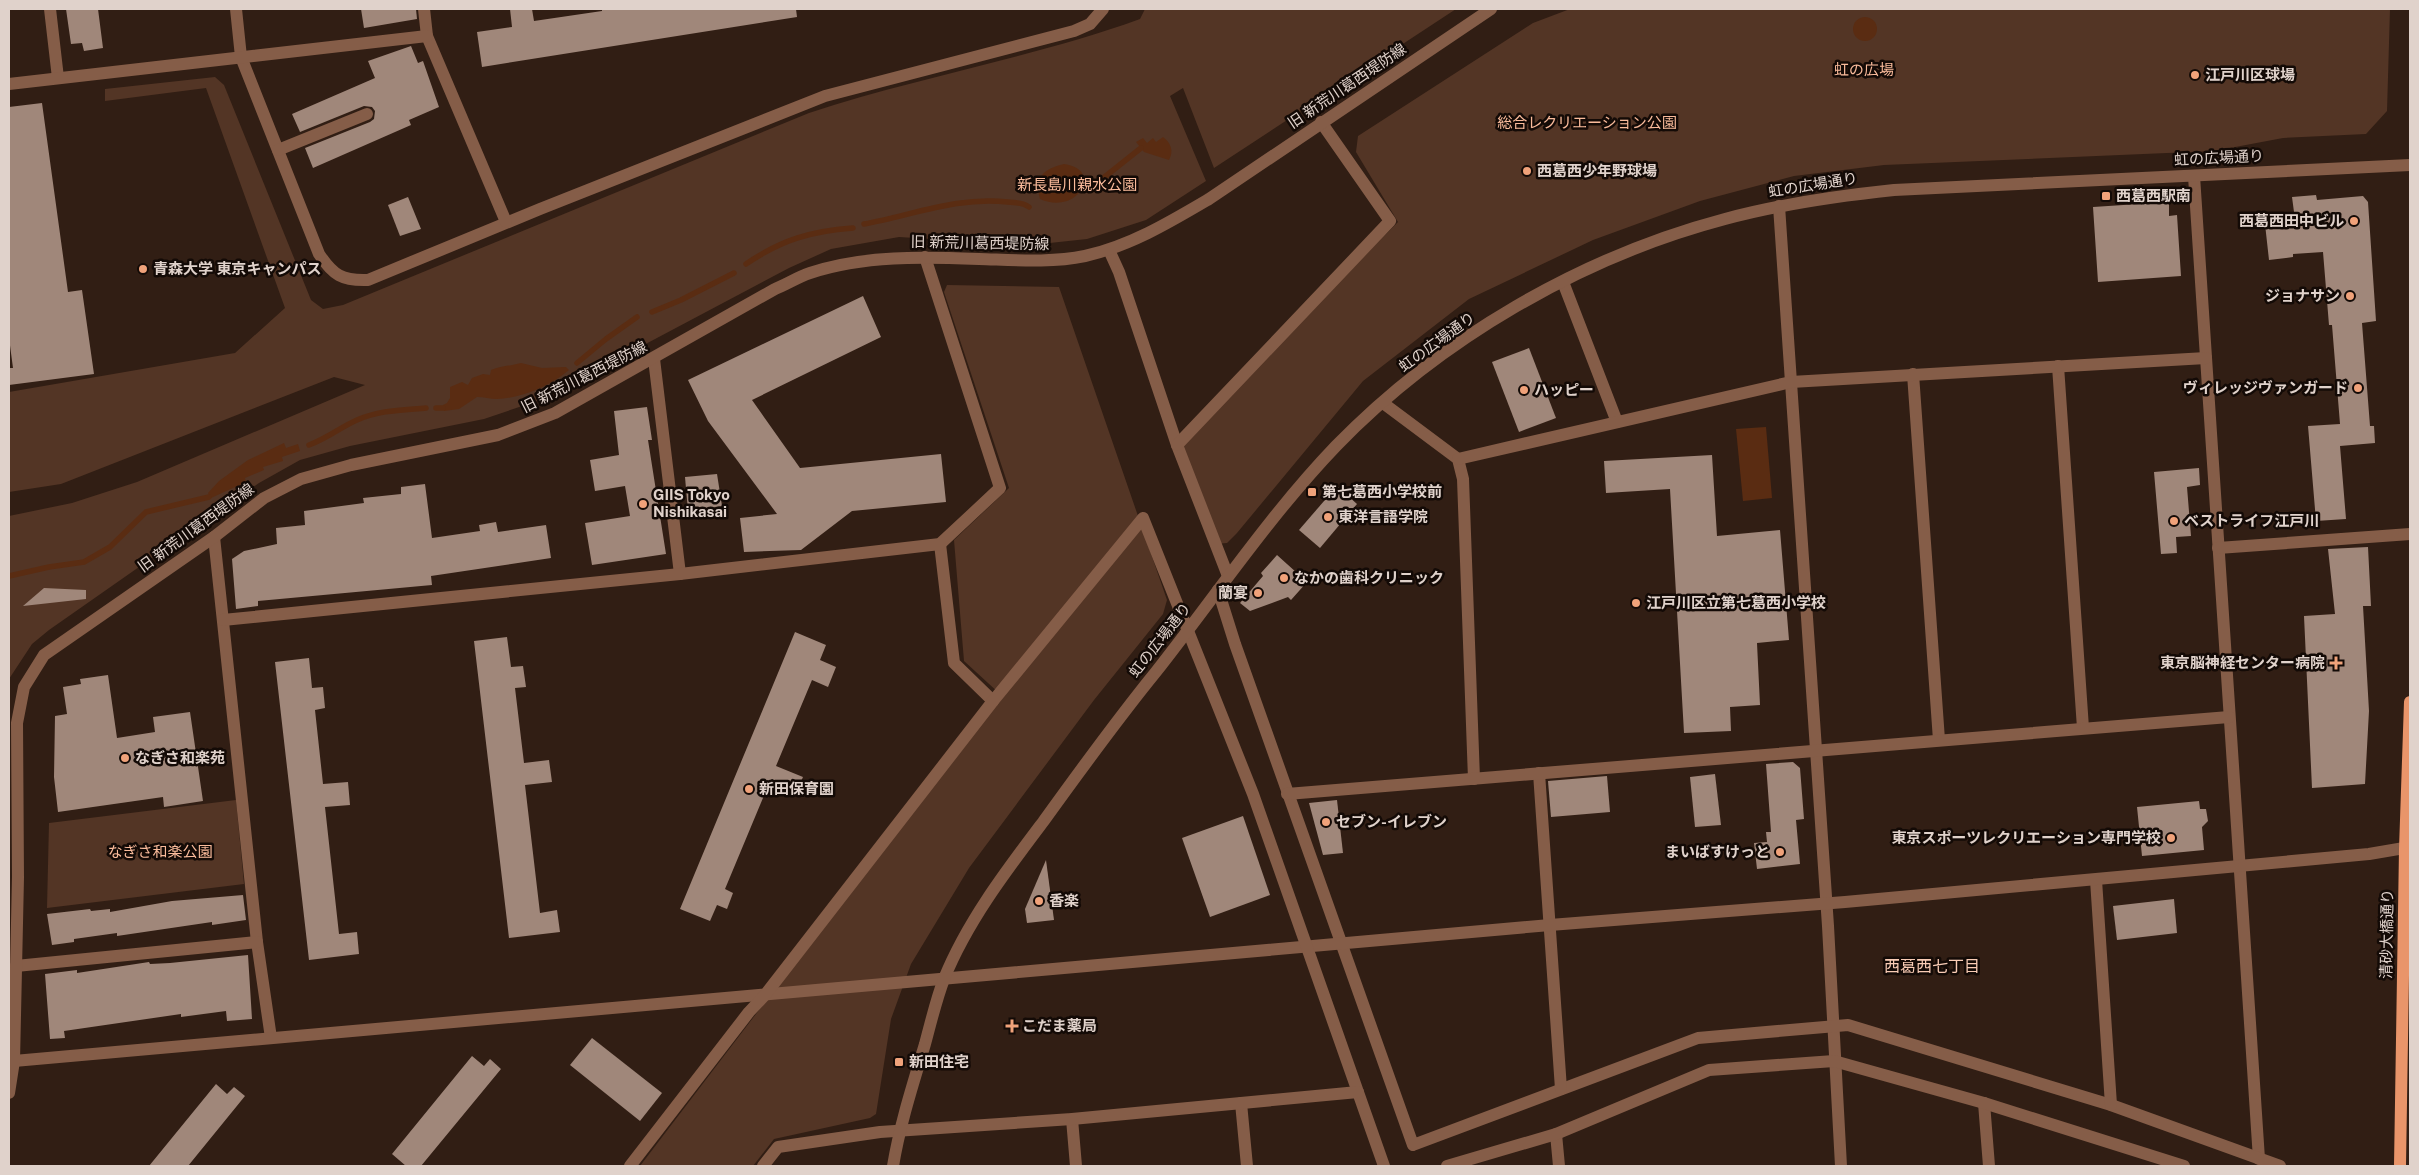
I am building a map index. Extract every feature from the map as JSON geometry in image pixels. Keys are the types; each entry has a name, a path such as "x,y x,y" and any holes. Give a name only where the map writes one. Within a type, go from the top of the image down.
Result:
{"main road":[{"name":"清砂大橋通り","path":"2400,1166 2410,702"}],"street":[{"path":"50,9 58,78"},
{"path":"236,9 241,57 319,254 328,267 340,277 354,281 368,280 506,222 825,96 1074,31 1090,24 1103,9"},
{"path":"424,9 427,36 506,222"},
{"name":"旧 新荒川葛西堤防線","path":"9,1093 14,1061 18,877 17,723 24,687 44,655 214,537 264,498 301,479 351,465 498,434 527,425 555,413 654,359 775,289 809,273 844,264 887,258 925,257 1041,261 1085,256 1109,250 1161,228 1209,199 1491,9"},
{"path":"9,84 427,36"},
{"path":"278,150 367,114"},
{"path":"1177,445 1390,221 1321,122"},
{"name":"虹の広場通り","path":"893,1166 899,1131 944,980 958,948 994,888 1120,716 1189,630 1228,576 1298,487 1339,443 1383,403 1424,368 1469,337 1563,282 1615,257 1668,236 1723,219 1779,206 1836,196 1894,190 2410,165"},
{"path":"2194,176 2259,1159"},
{"path":"1779,206 1834,1027 1834,1061 1841,1166"},
{"path":"1109,250 1119,272 1177,445 1228,576"},
{"path":"223,620 680,574 940,544 1000,488 925,257"},
{"path":"1563,282 1617,422"},
{"path":"1458,459 1791,382 2206,358"},
{"path":"654,359 680,574"},
{"path":"2058,366 2083,728"},
{"path":"1913,374 1939,740"},
{"path":"1383,403 1458,459 1463,479 1474,779"},
{"path":"630,1166 749,1012 765,996 993,701 1143,518 1253,794 1384,1166"},
{"path":"2218,548 2410,534"},
{"path":"214,537 257,942 271,1038"},
{"path":"940,544 954,663 993,701"},
{"path":"1218,590 1287,794 1413,1145 1698,1038 1848,1025 2111,1105 2280,1166"},
{"path":"1287,794 2229,717"},
{"path":"1539,773 1561,1089"},
{"path":"14,1061 765,996 944,980 997,973 1341,943 2096,880 2408,848"},
{"path":"2096,880 2111,1105"},
{"path":"16,966 257,942"},
{"path":"1447,1166 1556,1134 1709,1070 1834,1061 1984,1103 2179,1165"},
{"path":"763,1166 778,1147 899,1131 1072,1118 1358,1092"},
{"path":"1241,1103 1247,1166"},
{"path":"1984,1103 1990,1166"},
{"path":"1072,1118 1076,1166"},
{"path":"1556,1134 1559,1166"}],"green space":[{"name":"新長島川親水公園","path":"1145,9 1456,9 1214,168 1183,88 1170,96 1206,181 1146,220 1087,239 1031,245 899,237 831,249 789,268 540,400 484,419 350,446 300,460 259,483 49,630 32,644 9,679 9,516 72,503 137,482 365,385 334,377 61,484 9,492 9,392 235,353 285,308 206,88 105,101 105,89 215,77 224,85 311,300 323,309 343,305 809,113 850,100 1099,33 1140,19"},
{"name":"総合レクリエーション公園","path":"1570,9 2390,9 2387,111 2366,134 2283,138 2214,151 1884,165 1794,176 1700,201 1593,240 1469,299 1363,381 1237,533 1227,543 1215,544 1178,445 1398,222 1356,152 1358,136 1533,23"},
{"path":"947,285 1059,287 1167,600 1163,614 1094,700 969,868 911,964 891,1019 876,1114 870,1118 774,1139 753,1166 640,1166 1000,694 964,661 954,540 1009,488 944,292"},
{"name":"なぎさ和楽公園","path":"236,800 244,884 47,908 49,823"}],"shaded area":[{"path":"1865,17 1870,18 1876,24 1876,34 1870,40 1865,41 1860,40 1854,34 1853,29 1854,24 1860,18"},
{"path":"1163,137 1171,147 1169,160 1144,152 1136,142 1143,138 1147,143 1153,138 1156,142"},
{"path":"1064,164 1076,168 1082,174 1084,182 1081,190 1075,197 1065,201 1054,203 1040,199 1038,185 1042,175 1051,168"},
{"path":"521,363 542,368 566,367 569,370 553,381 526,394 497,399 477,397 459,409 444,411 443,405 450,398 450,387 462,382 468,385 472,378 483,374 490,375 491,370"},
{"path":"1766,427 1772,498 1743,501 1736,429"},
{"path":"284,443 286,448 298,444 300,451 282,457 283,461 263,467 264,470 245,478 246,482 211,498 208,493 219,481 248,460"}],"building":[{"path":"66,9 98,9 103,48 84,51 82,43 71,44"},
{"path":"361,9 416,9 417,19 364,28"},
{"path":"510,9 532,9 534,21 602,11 602,9 796,9 797,17 482,67 477,32 512,27"},
{"path":"411,46 418,63 423,61 439,107 409,120 411,125 313,168 305,148 370,122 374,119 375,111 372,107 364,106 300,132 292,114 375,78 368,61"},
{"path":"42,103 68,292 82,290 94,374 9,385 9,368 13,368 9,338 9,107"},
{"path":"2316,195 2317,200 2363,196 2368,202 2376,321 2362,323 2370,426 2374,426 2375,443 2340,446 2346,519 2316,521 2308,426 2340,424 2332,325 2329,325 2323,252 2293,254 2293,257 2269,260 2264,215 2294,212 2292,197"},
{"path":"408,197 421,229 400,236 388,205"},
{"path":"2169,202 2169,216 2177,215 2181,276 2098,282 2093,207"},
{"path":"863,296 881,337 752,400 800,468 941,454 946,502 852,511 801,550 744,552 740,518 777,514 708,421 688,380"},
{"name":"ハッピー","path":"1529,348 1556,418 1519,432 1492,362"},
{"name":"GIIS Tokyo Nishikasai","path":"647,407 652,440 648,440 666,554 592,565 585,523 630,516 625,486 595,491 590,460 619,455 614,411"},
{"path":"1712,455 1717,536 1780,530 1789,640 1757,643 1760,705 1730,707 1731,731 1684,733 1670,489 1606,493 1604,461"},
{"name":"ベストライフ江戸川","path":"2199,468 2200,485 2187,487 2191,536 2176,537 2177,553 2161,554 2154,472"},
{"path":"717,474 722,506 688,511 685,477"},
{"path":"425,484 432,538 480,531 479,525 496,522 498,532 546,525 551,558 431,576 432,585 258,601 258,606 236,609 232,559 244,551 277,544 276,528 305,525 304,511 364,503 363,498 401,494 401,487"},
{"name":"東洋言語学院","path":"1337,486 1357,504 1320,548 1299,530"},
{"name":"東京脳神経センター病院","path":"2368,547 2371,606 2363,606 2369,711 2365,784 2312,788 2304,616 2335,614 2328,549"},
{"path":"1277,555 1307,582 1291,600 1288,597 1250,611 1240,603 1263,576 1261,573"},
{"path":"44,588 86,590 86,599 23,606"},
{"path":"795,632 826,645 820,660 836,667 828,687 812,680 776,766 803,777 794,797 768,786 725,889 733,893 727,909 717,905 710,921 680,909"},
{"path":"507,637 511,667 523,666 526,687 515,688 524,763 549,760 552,782 525,785 540,913 557,910 560,932 509,938 474,641"},
{"path":"309,658 312,688 323,687 325,708 315,710 323,784 348,782 350,805 325,807 339,934 357,932 359,954 309,960 275,662"},
{"name":"なぎさ和楽苑","path":"108,675 117,738 155,732 153,717 190,712 203,801 164,807 163,797 58,812 54,777 55,716 67,714 63,687 81,684 80,679"},
{"path":"1793,762 1800,768 1804,819 1796,820 1800,864 1757,869 1754,843 1767,842 1766,832 1771,832 1766,764"},
{"path":"1715,774 1721,825 1695,827 1690,777"},
{"path":"1607,776 1610,812 1551,817 1548,781"},
{"path":"1337,800 1343,853 1323,855 1309,803"},
{"name":"東京スポーツレクリエーション専門学校","path":"2199,801 2200,809 2206,809 2208,821 2202,827 2204,850 2142,856 2137,807"},
{"path":"1243,816 1270,895 1210,917 1182,838"},
{"path":"1046,860 1054,920 1027,923 1025,909"},
{"path":"243,895 246,920 212,925 212,922 117,936 117,933 74,939 74,942 52,945 47,914 90,909 91,911 110,909 110,912 172,901"},
{"path":"2174,899 2177,933 2117,940 2113,906"},
{"path":"248,955 252,1019 227,1021 226,1011 181,1017 181,1014 64,1031 65,1038 50,1039 45,974 77,970 77,973 149,962 150,964 170,963"},
{"path":"592,1038 662,1093 640,1121 570,1065"},
{"path":"472,1056 484,1066 490,1059 501,1069 421,1166 406,1166 392,1154"},
{"path":"216,1084 227,1094 234,1087 245,1096 188,1166 149,1166"}],"waterway":[{"path":"1102,179 1141,148"},
{"path":"864,224 936,207 971,202 1017,203 1029,207"},
{"path":"746,264 772,249 797,238 810,234 853,228"},
{"path":"652,312 681,300 734,273"},
{"path":"577,363 637,317"},
{"path":"309,445 351,423 374,414 426,408"},
{"path":"436,408 443,408"},
{"path":"9,576 49,567 84,562 110,547 146,512 209,497"}],"place":[{"name":"江戸川区球場","path":"2195,75"},
{"name":"西葛西少年野球場","path":"1527,171"},
{"name":"西葛西駅南","path":"2106,196"},
{"name":"西葛西田中ビル","path":"2354,221"},
{"name":"青森大学 東京キャンパス","path":"143,269"},
{"name":"ジョナサン","path":"2350,296"},
{"name":"ヴィレッジヴァンガード","path":"2358,388"},
{"name":"ハッピー","path":"1524,390"},
{"name":"第七葛西小学校前","path":"1312,492"},
{"name":"GIIS Tokyo Nishikasai","path":"643,504"},
{"name":"東洋言語学院","path":"1328,517"},
{"name":"ベストライフ江戸川","path":"2174,521"},
{"name":"なかの歯科クリニック","path":"1284,578"},
{"name":"蘭宴","path":"1258,593"},
{"name":"江戸川区立第七葛西小学校","path":"1636,603"},
{"name":"東京脳神経センター病院","path":"2336,663"},
{"name":"なぎさ和楽苑","path":"125,758"},
{"name":"新田保育園","path":"749,789"},
{"name":"セブン-イレブン","path":"1326,822"},
{"name":"東京スポーツレクリエーション専門学校","path":"2171,838"},
{"name":"まいばすけっと","path":"1780,852"},
{"name":"香楽","path":"1039,901"},
{"name":"こだま薬局","path":"1012,1026"},
{"name":"新田住宅","path":"899,1062"}],"district":[{"name":"西葛西七丁目","path":"1932,966"}],"park label":[{"name":"虹の広場","path":"1864,70"}]}
